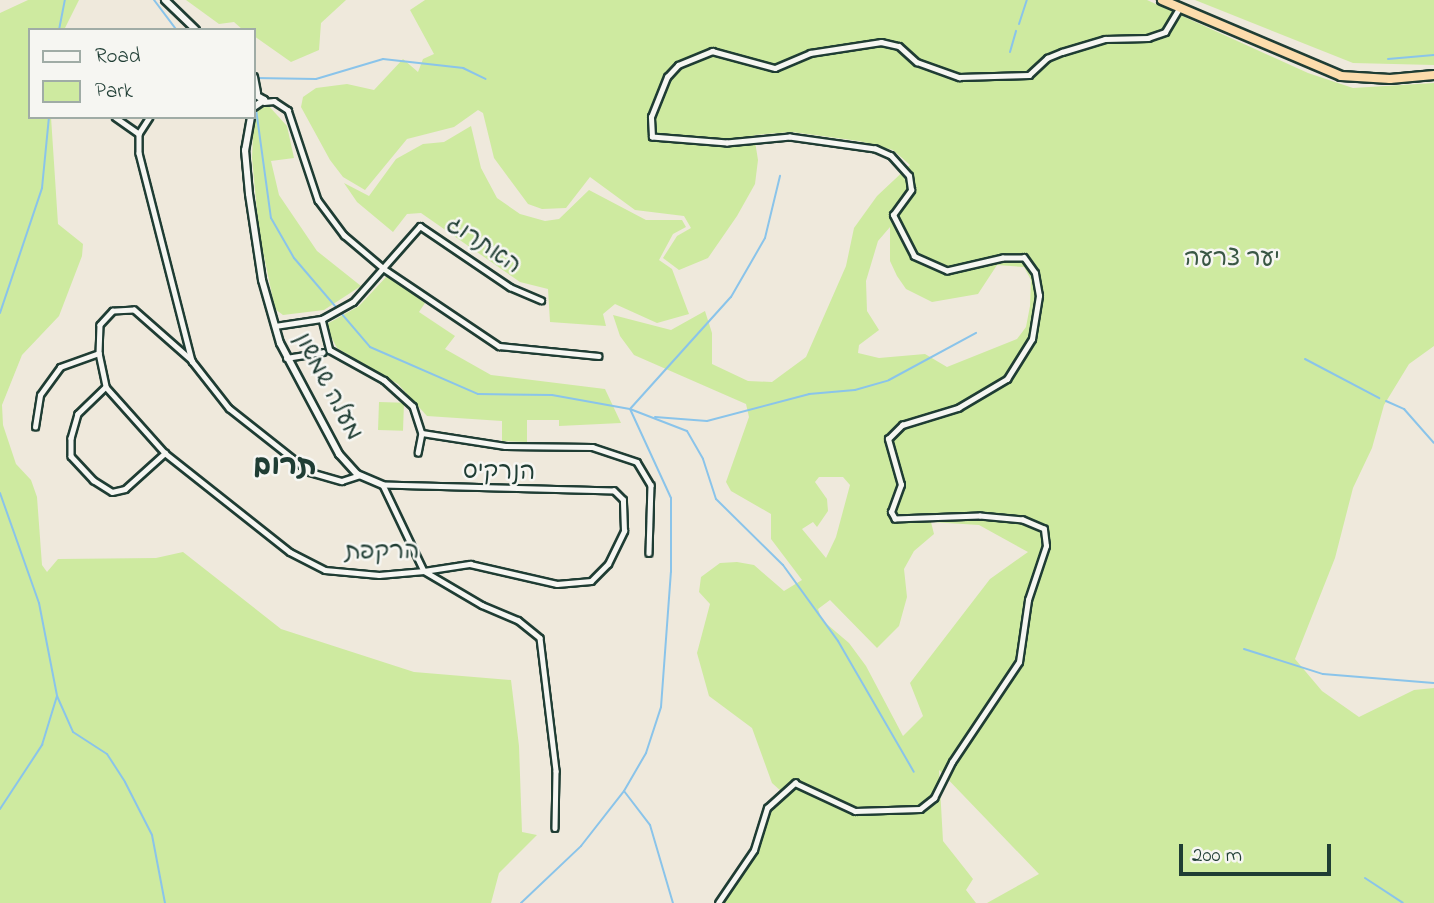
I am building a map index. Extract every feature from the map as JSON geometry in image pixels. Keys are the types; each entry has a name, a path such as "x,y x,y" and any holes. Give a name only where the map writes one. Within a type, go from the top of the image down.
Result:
{"highway":[{"path":"1163,0 1178,9 1341,76 1390,79 1434,75"}],"street":[{"path":"165,0 194,28"},
{"path":"718,903 754,850 767,808 795,783 855,811 920,809 934,798 952,762 1019,662 1028,600 1046,546 1044,529 1023,520 989,516 895,519 891,513 901,485 888,439 902,425 957,408 1007,379 1032,339 1039,296 1035,273 1024,258 1003,258 947,271 914,256 893,215 911,190 909,176 891,156 875,149 781,137 727,143 652,138 651,117 667,77 678,65 712,51 775,68 810,53 881,42 899,46 917,62 959,77 1029,75 1047,58 1062,52 1104,39 1147,38 1165,32 1178,9"},
{"path":"256,93 264,102"},
{"path":"256,106 264,102 274,102 288,110 317,200 344,236 383,268 499,346 599,356"},
{"path":"118,119 139,134"},
{"path":"149,119 139,134 142,166 192,361"},
{"name":"מעלה שמשון","path":"250,119 245,150 248,194 274,326 286,358 338,454 360,475 383,485"},
{"name":"האתרוג","path":"383,268 420,226 510,287 541,300"},
{"path":"274,326 322,318 353,302 383,268"},
{"path":"165,453 125,489 112,492 71,456 78,414 106,387 99,353 106,316 126,308 192,361 229,408 310,472 342,481 360,475"},
{"path":"322,318 330,349 406,397 419,418 422,433 418,453"},
{"path":"286,358 323,352"},
{"path":"35,427 40,395 60,367 99,353"},
{"name":"הרקפת","path":"106,387 165,453 290,552 325,570 379,575 470,564 557,584 591,581 608,564 624,531 623,500 614,491"},
{"path":"422,433 505,446 592,447 637,462 651,485 649,553"},
{"path":"383,485 424,571 527,625 540,638 556,772 555,828"},
{"name":"הנרקיס","path":"383,485 614,491"}],"green space":[{"path":"28,0 79,0 65,28 28,28 28,119 51,119 58,224 83,244 82,256 59,316 22,355 2,405 3,425 16,464 31,480 37,497 42,565 47,572 58,559 156,558 183,552 281,629 414,672 511,680 519,746 522,832 537,835 499,873 491,903 0,903 0,13"},
{"path":"186,0 346,0 321,23 319,50 291,62 256,37 256,28 241,28 234,22 219,24"},
{"name":"יער צרעה","path":"425,0 1147,0 1308,73 1353,88 1434,83 1434,346 1409,364 1384,405 1372,448 1353,488 1335,558 1295,659 1322,691 1359,717 1414,690 1434,688 1434,903 987,903 1039,874 939,770 943,841 973,879 966,890 976,903 722,903 782,792 772,783 752,728 709,696 697,653 710,604 699,592 701,577 720,563 737,562 754,565 784,591 802,580 771,539 771,514 731,491 726,482 749,417 746,404 634,355 620,336 613,315 671,330 705,311 712,333 712,364 748,381 772,382 806,357 846,266 854,228 877,196 910,165 893,150 859,141 792,132 754,135 758,160 755,184 708,258 679,270 663,258 677,236 691,228 684,216 635,210 590,177 566,208 542,209 528,204 494,158 483,113 478,110 454,127 407,139 365,190 343,177 330,160 301,107 303,97 316,88 347,84 374,90 403,59 418,72 423,59 434,54 410,10","holes":["890,227 890,261 897,276 906,289 932,302 978,294 997,265 1024,267 1031,280 1030,306 1026,327 1017,339 947,367 925,354 879,358 858,353 859,345 879,330 867,311 866,281 878,241","819,477 843,477 850,485 836,537 826,558 802,529 813,522 817,527 828,511 827,499 815,482","931,522 979,525 1028,552 990,579 910,683 923,716 903,736 866,666 849,643 822,620 818,609 830,600 877,648 899,626 907,597 904,569 914,551 934,534"]},
{"path":"1195,0 1434,0 1434,65 1353,63"},
{"path":"267,104 287,126 294,158 271,161 279,195 317,251 361,286 324,310 283,315 275,309 259,232 252,158 256,111"},
{"path":"471,126 481,168 497,198 520,214 545,221 559,219 589,190 646,220 682,220 686,227 673,234 659,260 672,269 689,314 657,323 615,304 603,314 606,326 550,322 548,289 520,282 421,213 407,214 393,232 357,202 344,183 369,196 396,159 423,144 444,142"},
{"path":"387,276 425,303 419,312 455,336 445,349 491,375 605,389 621,423 559,426 559,420 527,420 527,442 502,441 502,421 427,416 398,384 337,348 327,329 327,324 359,306"},
{"path":"379,402 404,403 403,431 378,430"}],"waterway":[{"path":"59,28 65,0"},
{"path":"154,0 175,28"},
{"path":"1019,24 1027,0"},
{"path":"1010,52 1016,31"},
{"path":"1388,59 1434,55"},
{"path":"256,78 316,79 383,59 463,68 486,79"},
{"path":"256,109 271,218 294,258 370,347 478,394 552,395 630,409 687,431 703,459 716,499 783,565 838,641 914,772"},
{"path":"0,313 42,188 49,119"},
{"path":"521,903 581,846 624,791 646,753 661,707 671,572 671,498 630,409 731,297 765,238 780,176"},
{"path":"655,417 707,421 809,394 855,390 889,380 976,333"},
{"path":"1305,359 1379,398"},
{"path":"1386,401 1404,409 1434,443"},
{"path":"0,493 39,603 57,696 73,732 107,754 125,782 152,835 165,903"},
{"path":"1244,649 1323,674 1434,683"},
{"path":"0,809 42,745 57,696"},
{"path":"624,791 650,825 673,903"},
{"path":"1365,878 1403,903"}],"district":[{"name":"תרום","path":"285,468"}]}
